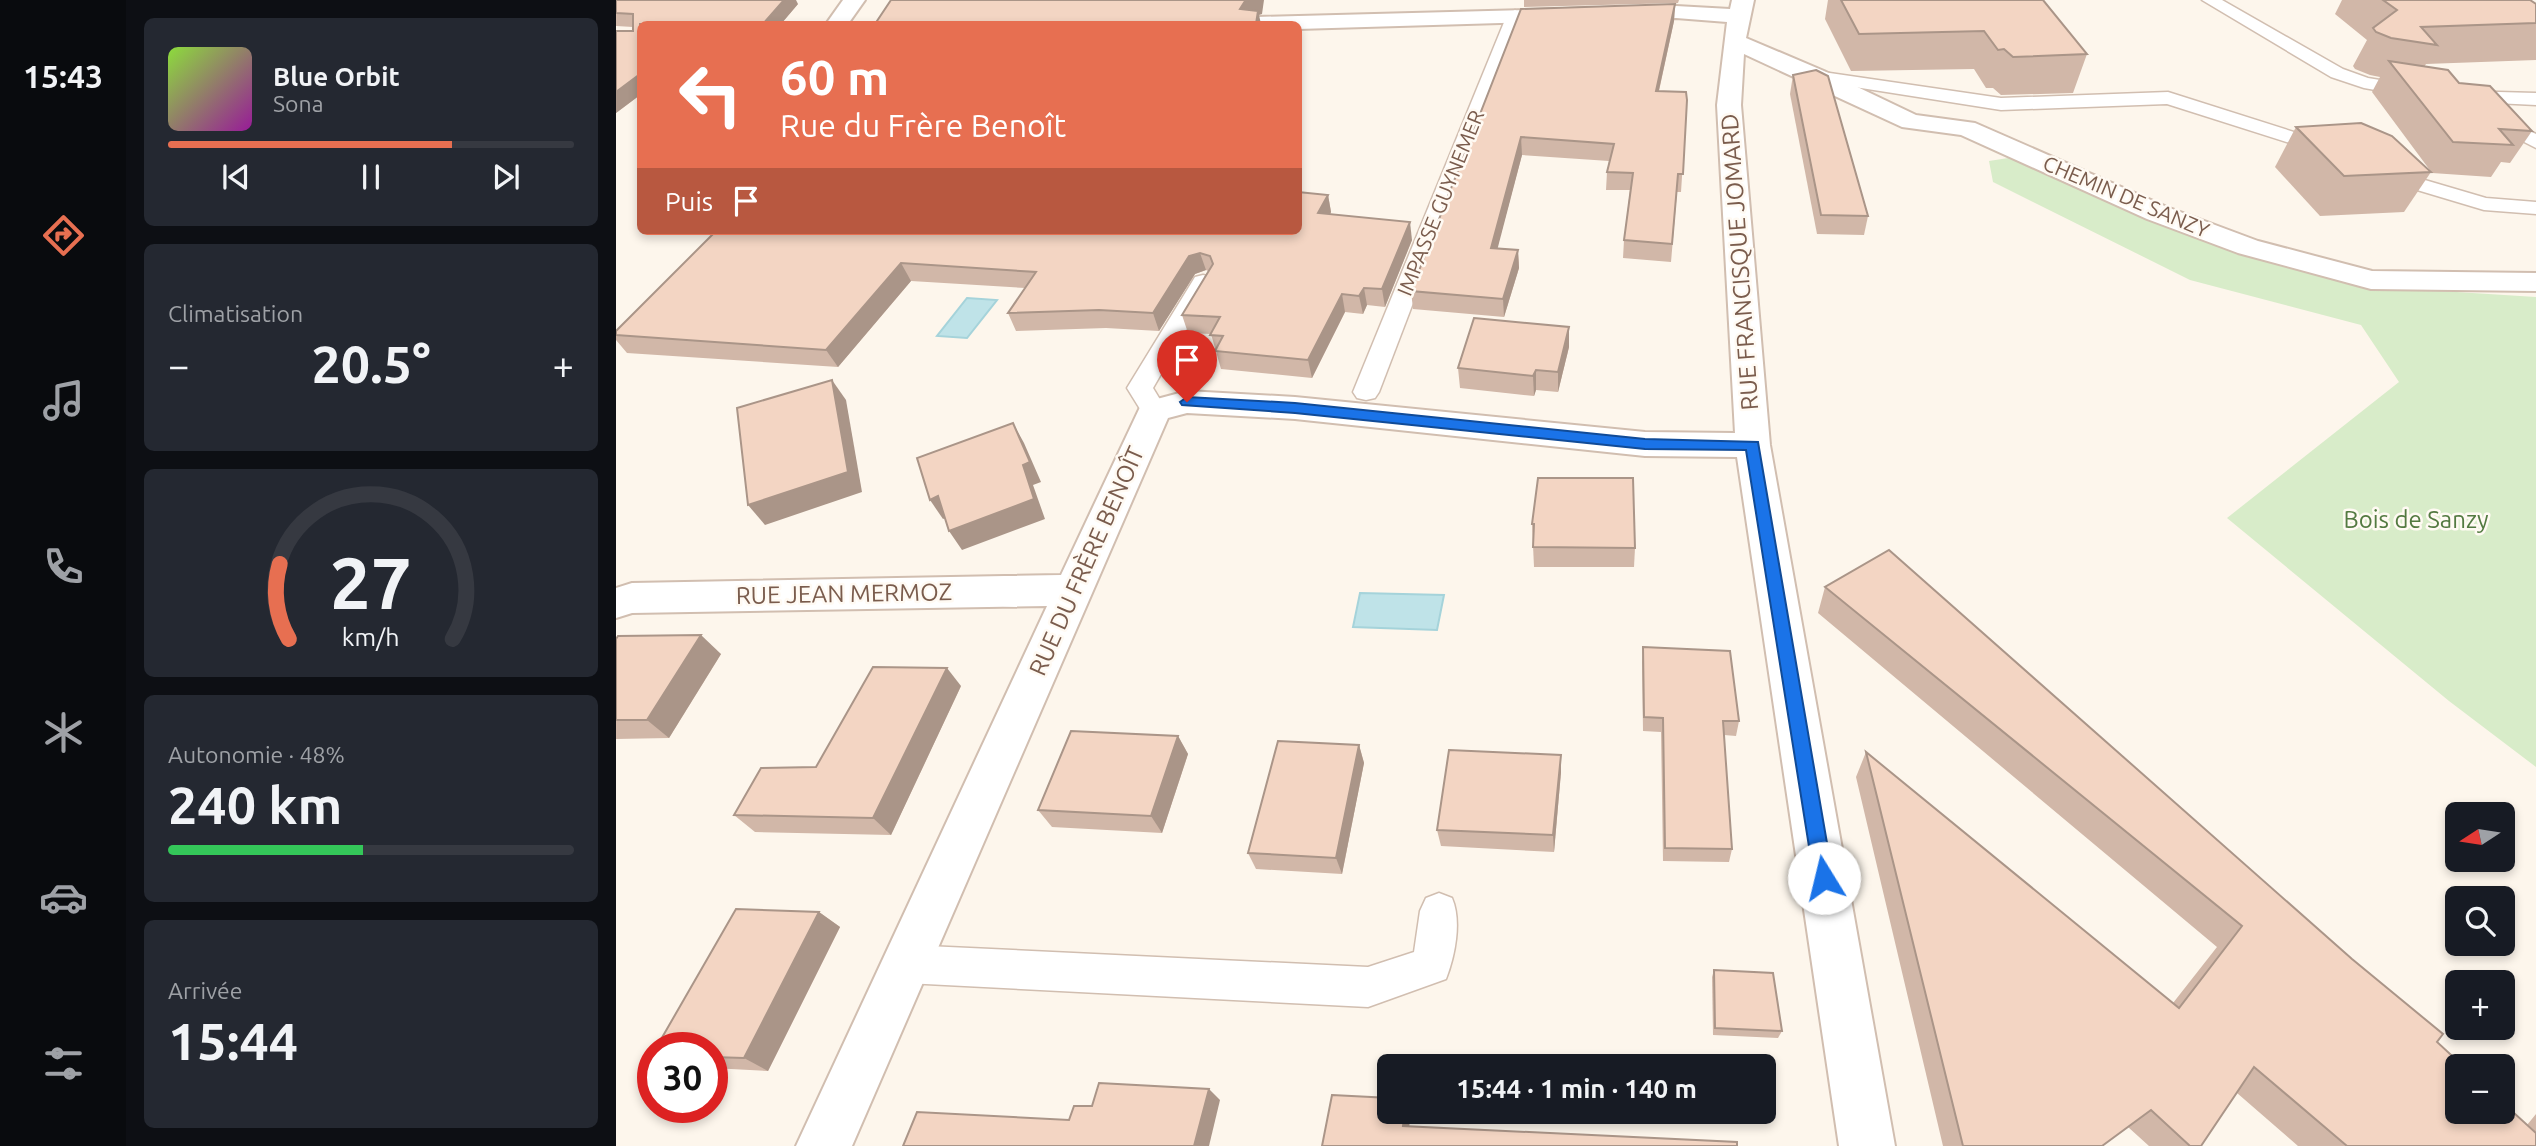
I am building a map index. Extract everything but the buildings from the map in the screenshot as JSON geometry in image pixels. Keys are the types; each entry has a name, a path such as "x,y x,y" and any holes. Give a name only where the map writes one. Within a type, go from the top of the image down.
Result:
{"street":[{"path":"839,21 854,0"},
{"name":"CHEMIN DE SANZY","path":"1302,22 1676,12 1739,19 1816,76 1911,122 1966,128 2157,213 2248,247 2371,280 2536,282"},
{"name":"RUE FRANCISQUE JOMARD","path":"1739,19 1729,106 1753,445 1867,1146"},
{"path":"1154,411 1187,402 1200,402 1295,408 1645,444 1753,445"},
{"name":"RUE DU FRÈRE BENOÎT","path":"824,1146 1154,411"},
{"name":"RUE JEAN MERMOZ","path":"616,603 632,598 1074,590"}],"lane":[{"path":"2210,0 2337,73 2364,83 2441,95 2536,99"},
{"name":"IMPASSE GUYNEMER","path":"1366,392 1515,15"},
{"path":"1816,76 2001,104 2168,98 2344,156"},
{"path":"2441,95 2536,142"},
{"path":"2365,165 2431,190 2484,204 2536,208"},
{"path":"1154,411 1140,388 1205,280"},
{"path":"906,964 1368,988 1432,965 1439,911"}],"green space":[{"name":"Bois de Sanzy","path":"2021,156 2377,287 2536,297 2536,767 2449,701 2227,518 2399,382 2361,325 2190,280 1993,182 1989,161"}],"water":[{"path":"967,298 997,300 967,338 937,336"},
{"path":"1360,593 1444,595 1437,630 1353,627"}],"route":[{"path":"1187,402 1295,408 1645,444 1753,445 1824,878"}]}
